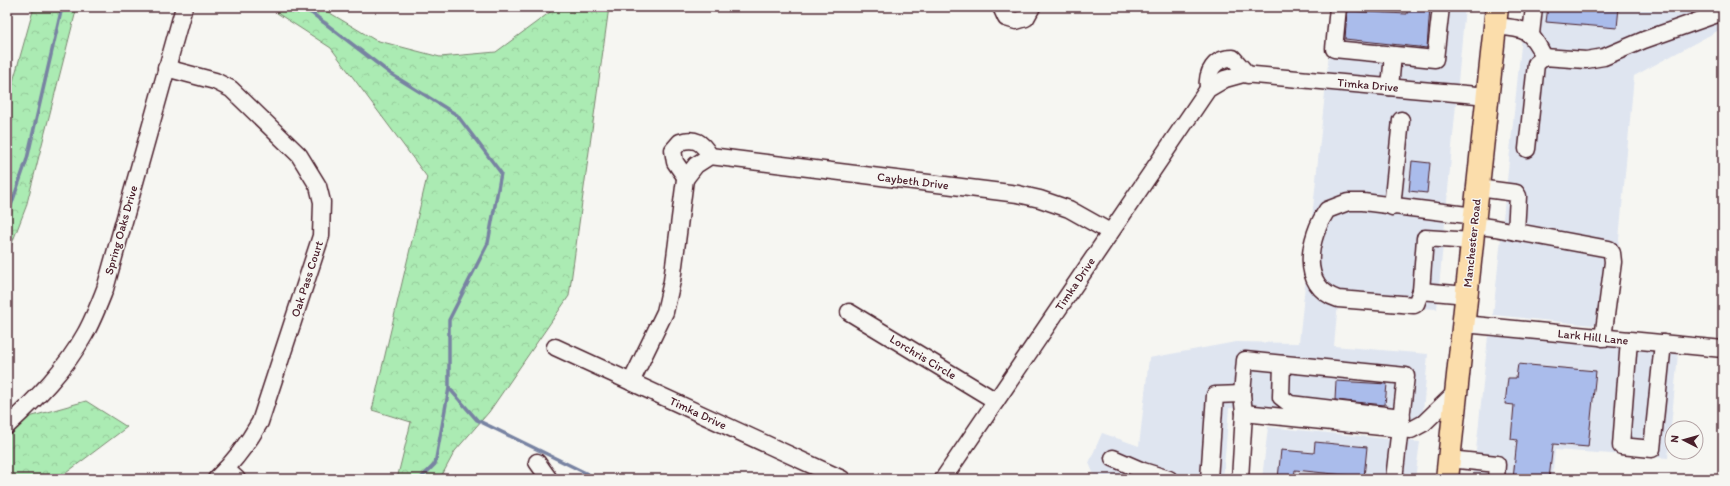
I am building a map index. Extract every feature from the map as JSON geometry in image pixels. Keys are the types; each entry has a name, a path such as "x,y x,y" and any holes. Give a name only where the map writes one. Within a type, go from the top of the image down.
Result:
{"highway":[{"name":"Manchester Road","path":"1448,469 1496,16"}],"street":[{"name":"Spring Oaks Drive","path":"7,426 32,403 63,368 86,334 96,311 105,289 184,7"},
{"path":"1001,7 1006,18 1016,21 1026,18 1032,7"},
{"path":"1338,7 1334,49 1435,59 1441,7"},
{"path":"1534,7 1531,34 1544,57"},
{"path":"1527,149 1536,64 1544,57 1586,60 1604,57 1644,40 1723,12"},
{"path":"1496,16 1516,28 1531,34"},
{"path":"1390,87 1393,55"},
{"name":"Oak Pass Court","path":"166,68 215,81 231,89 245,101 300,155 318,186 322,202 321,236 266,406 260,422 250,440 226,476"},
{"name":"Timka Drive","path":"943,479 1208,89 1225,79 1248,75 1488,96"},
{"path":"1392,207 1401,120"},
{"path":"631,382 665,312 672,281 686,178 696,165 710,156 700,142 690,139 680,142 674,150 674,162 686,178"},
{"name":"Caybeth Drive","path":"710,156 1018,194 1040,199 1069,209 1110,232"},
{"path":"1478,188 1516,193 1518,196 1516,232"},
{"path":"1474,228 1425,238 1421,291 1416,304 1414,305 1338,299 1330,296 1319,286 1312,270 1311,255 1314,234 1327,210 1348,202 1392,207 1474,228 1516,232 1608,249 1612,254 1613,262 1604,338"},
{"path":"1421,291 1467,295"},
{"name":"Lorchris Circle","path":"849,312 996,401"},
{"name":"Lark Hill Lane","path":"1464,324 1723,349"},
{"path":"1629,340 1621,446 1652,449 1663,343"},
{"name":"Timka Drive","path":"555,347 842,479"},
{"path":"1240,479 1244,413 1242,394 1245,360 1406,376 1394,479"},
{"path":"1282,364 1281,397 1290,404 1401,424 1411,430 1424,423 1457,391"},
{"path":"1209,479 1215,395 1242,394"},
{"path":"1244,413 1401,424"},
{"path":"1113,458 1143,471 1169,479"},
{"path":"537,462 549,479"},
{"path":"1448,469 1497,464 1496,479"}],"shaded area":[{"path":"1332,7 1465,7 1437,309 1338,303 1334,346 1428,354 1423,412 1411,423 1229,408 1223,479 1105,479 1094,475 1089,463 1102,433 1139,446 1149,358 1236,342 1299,343 1328,64"},
{"path":"1525,7 1723,7 1723,28 1634,76 1611,327 1493,315"},
{"path":"1494,335 1678,354 1672,420 1664,420 1664,458 1555,450 1552,479 1473,479 1488,336"},
{"path":"1268,427 1420,442 1415,479 1262,479"}],"green space":[{"path":"34,7 77,7 26,207 7,256 7,97 9,96"},
{"path":"281,7 320,7 375,40 440,57 496,52 557,7 609,7 569,296 489,412 455,451 440,479 397,479 411,422 372,410 427,177 331,48 277,13"},
{"path":"86,401 127,427 58,479 7,479 7,432 22,419"}],"building":[{"path":"1407,7 1430,7 1427,48 1345,39 1347,11 1407,14"},
{"path":"1548,7 1619,7 1617,28 1546,22"},
{"path":"1412,161 1430,163 1427,193 1409,191"},
{"path":"1518,364 1596,371 1588,447 1553,444 1549,479 1513,479 1517,440 1511,439 1514,405 1505,404 1508,378 1516,378"},
{"path":"1336,381 1387,384 1385,405 1335,400"},
{"path":"1315,442 1367,447 1364,477 1295,470 1294,479 1278,478 1281,450 1314,453"}],"waterway":[{"path":"7,217 27,159 62,7"},
{"path":"299,7 313,14 391,74 457,115 501,173 488,243 449,320 449,388 477,420 598,479"},
{"path":"420,479 435,464 449,388"}]}
